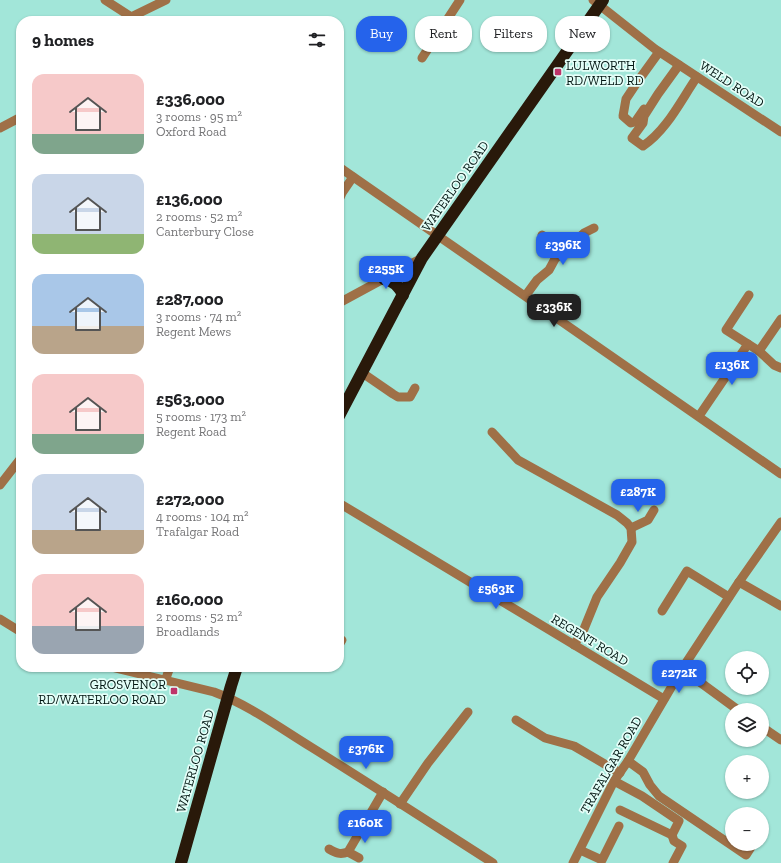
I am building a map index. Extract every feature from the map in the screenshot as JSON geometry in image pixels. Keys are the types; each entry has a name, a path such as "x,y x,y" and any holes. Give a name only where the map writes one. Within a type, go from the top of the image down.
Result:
{"highway":[{"name":"WATERLOO ROAD","path":"344,406 422,258 599,1"},
{"path":"384,279 393,281 403,295"},
{"name":"WATERLOO ROAD","path":"180,863 236,672"}],"street":[{"path":"105,0 126,16"},
{"path":"138,16 166,0"},
{"path":"422,58 460,0"},
{"name":"WELD ROAD","path":"599,1 659,52 781,132"},
{"path":"659,52 626,100 623,116 631,123 635,122 678,64"},
{"path":"678,64 644,116 643,123 632,138 643,146 650,142 666,124 697,77"},
{"path":"0,128 16,120"},
{"path":"344,171 438,234 781,474"},
{"path":"344,190 353,177"},
{"path":"526,296 537,280 549,270 555,259 565,249 594,228"},
{"path":"542,235 565,249"},
{"path":"344,300 422,258"},
{"path":"749,296 726,330 759,351 774,365 781,368"},
{"path":"759,351 781,319"},
{"path":"699,416 748,344"},
{"path":"361,372 398,397 410,397 415,388"},
{"path":"492,432 518,460 617,515 631,528 632,542 597,598 584,628 574,645"},
{"path":"0,485 16,464"},
{"name":"REGENT ROAD","path":"344,506 664,699"},
{"path":"631,528 648,520 654,510"},
{"name":"TRAFALGAR ROAD","path":"574,863 614,781 628,761 682,669 739,582 781,522"},
{"path":"662,611 687,571 729,597"},
{"path":"739,582 781,606"},
{"path":"0,620 16,629"},
{"path":"682,669 728,703"},
{"path":"130,672 214,692 228,697 249,708 493,863"},
{"path":"165,681 168,672"},
{"path":"400,804 428,763 468,712"},
{"path":"516,720 545,738 574,746 620,773"},
{"path":"769,732 781,740"},
{"path":"628,761 643,772 650,785 659,796 725,841"},
{"path":"614,781 642,796 679,821 672,835 674,841 682,846 673,863"},
{"path":"329,849 337,854 348,852 383,792"},
{"path":"620,810 672,835"},
{"path":"580,850 593,860 603,862 619,826"},
{"path":"740,851 750,858 752,851"},
{"path":"348,852 359,858"}],"place":[{"name":"LULWORTH RD/WELD RD","path":"558,72"},
{"name":"GROSVENOR RD/WATERLOO ROAD","path":"174,691"}]}
